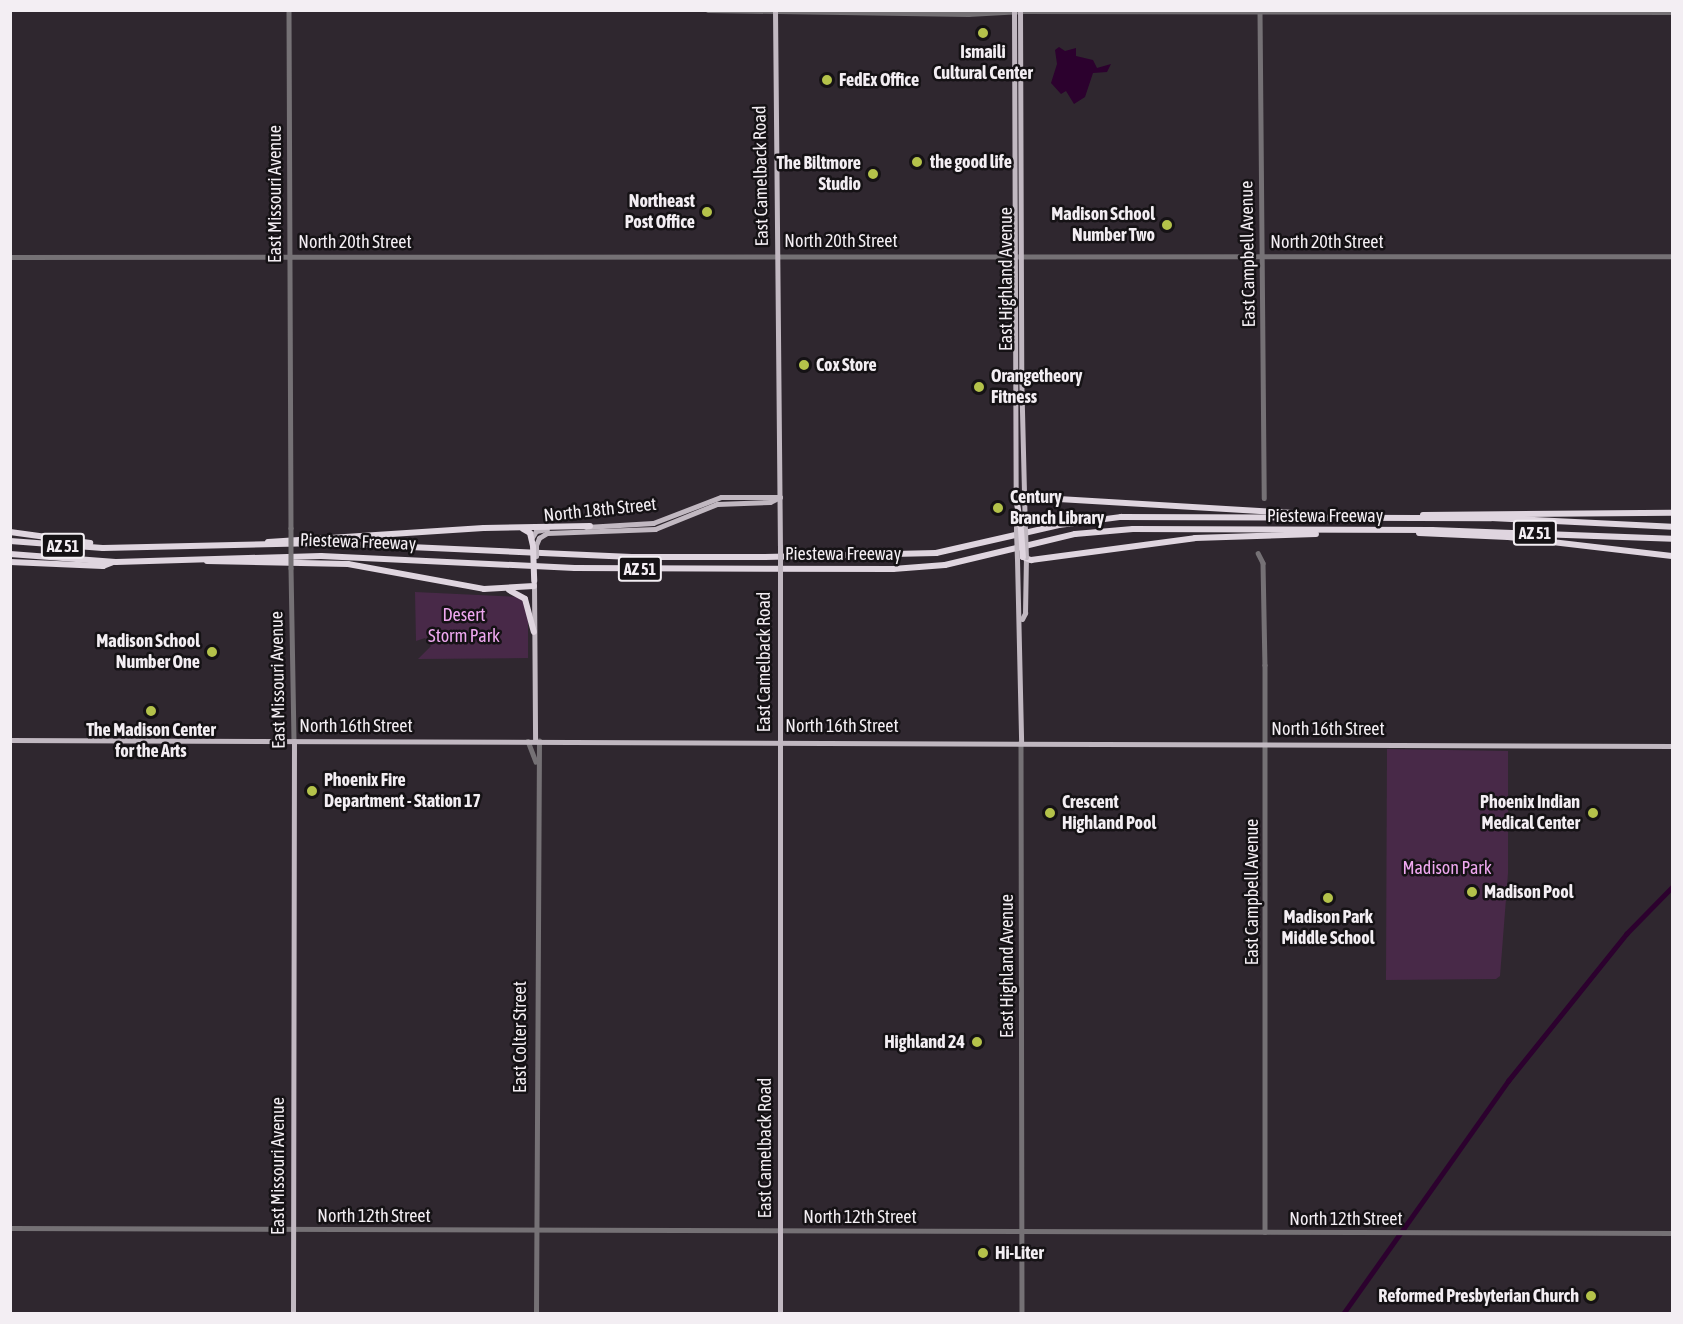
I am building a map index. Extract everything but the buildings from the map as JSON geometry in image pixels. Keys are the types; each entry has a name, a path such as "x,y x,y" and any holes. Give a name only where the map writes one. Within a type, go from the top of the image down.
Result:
{"highway":[{"path":"1016,497 1023,558 1195,538 1343,531"},
{"path":"1025,497 1344,517"},
{"path":"1399,518 1672,513"},
{"name":"Piestewa Freeway","path":"10,541 117,548 265,543 375,543 632,557 900,556 965,548 1059,525 1121,517 1344,517 1672,527"},
{"path":"265,543 284,538 591,526"},
{"path":"198,559 215,563 357,564 461,586 509,590 534,584 532,536 520,527"},
{"name":"Piestewa Freeway","path":"10,554 116,562 321,556 575,568 910,568 961,563 1103,531 1398,531 1672,539"},
{"path":"1398,531 1508,537 1672,556"},
{"path":"10,532 117,548"},
{"path":"10,562 103,566 116,562"},
{"path":"509,590 525,599 534,632"}],"main road":[{"name":"East Camelback Road","path":"776,11 780,497 780,1314"},
{"name":"East Highland Avenue","path":"1016,497 1017,11"},
{"name":"East Highland Avenue","path":"1018,370 1025,497 1021,530"},
{"name":"North 18th Street","path":"532,536 543,530 653,523 721,496 780,497"},
{"name":"North 18th Street","path":"533,545 539,537 547,533 654,530 717,504 770,502 780,497"},
{"path":"1016,497 1025,497"},
{"name":"East Highland Avenue","path":"1021,742 1023,558"},
{"name":"East Colter Street","path":"534,584 537,741"},
{"name":"North 16th Street","path":"10,740 1672,746"},
{"name":"East Missouri Avenue","path":"293,1314 294,741"}],"street":[{"name":"East Missouri Avenue","path":"289,10 291,568 294,741"},
{"path":"708,10 1672,12"},
{"name":"East Campbell Avenue","path":"1260,11 1264,498"},
{"name":"North 20th Street","path":"10,256 777,254 1672,256"},
{"name":"East Campbell Avenue","path":"1258,554 1263,563 1265,743 1265,1232"},
{"name":"East Colter Street","path":"528,741 536,762"},
{"name":"East Colter Street","path":"536,1314 537,741"},
{"name":"East Highland Avenue","path":"1021,742 1022,1314"},
{"name":"North 12th Street","path":"10,1228 1672,1233"}],"green space":[{"name":"Desert Storm Park","path":"415,592 520,597 528,608 528,658 418,659 431,646 425,638 416,641"},
{"name":"Madison Park","path":"1387,749 1508,751 1508,873 1500,976 1496,979 1386,980"}],"shaded area":[{"path":"1059,47 1065,51 1076,48 1076,56 1093,60 1097,68 1111,64 1107,72 1093,73 1085,97 1074,104 1066,91 1061,94 1051,83 1057,64 1055,50"}],"waterway":[{"path":"1343,1314 1508,1081 1626,934 1672,887"}],"place":[{"name":"Ismaili Cultural Center","path":"983,33"},
{"name":"FedEx Office","path":"827,80"},
{"name":"the good life","path":"917,162"},
{"name":"The Biltmore Studio","path":"873,174"},
{"name":"Northeast Post Office","path":"707,212"},
{"name":"Madison School Number Two","path":"1167,225"},
{"name":"Cox Store","path":"804,365"},
{"name":"Orangetheory Fitness","path":"979,387"},
{"name":"Century Branch Library","path":"998,508"},
{"name":"Madison School Number One","path":"212,652"},
{"name":"The Madison Center for the Arts","path":"151,711"},
{"name":"Phoenix Fire Department - Station 17","path":"312,791"},
{"name":"Crescent Highland Pool","path":"1050,813"},
{"name":"Phoenix Indian Medical Center","path":"1593,813"},
{"name":"Madison Pool","path":"1472,892"},
{"name":"Madison Park Middle School","path":"1328,898"},
{"name":"Highland 24","path":"977,1042"},
{"name":"Hi-Liter","path":"983,1253"},
{"name":"Reformed Presbyterian Church","path":"1591,1296"}]}
